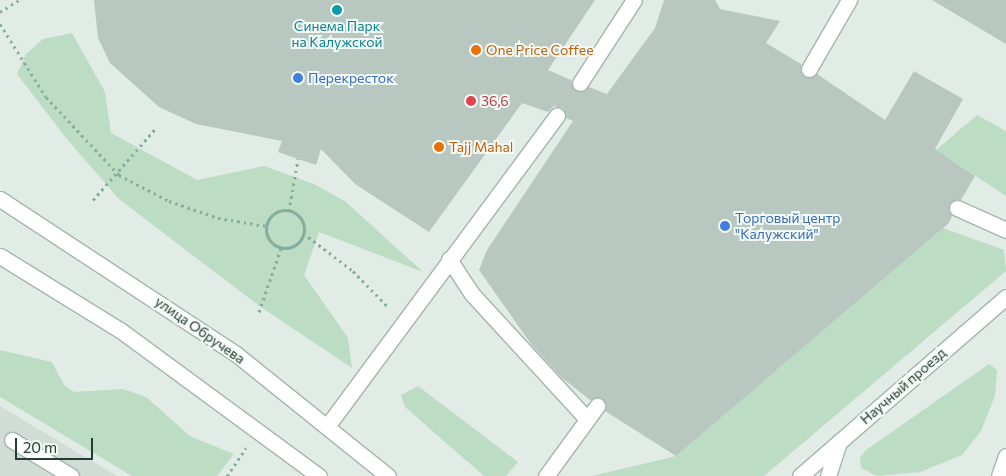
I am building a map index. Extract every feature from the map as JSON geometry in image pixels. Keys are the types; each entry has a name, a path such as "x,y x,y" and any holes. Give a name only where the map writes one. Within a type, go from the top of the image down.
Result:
{"main road":[{"path":"580,83 634,0"},
{"path":"809,69 849,0"},
{"path":"328,425 402,321 557,115"},
{"name":"улица Обручева","path":"0,199 236,354 328,425 388,476"},
{"path":"957,208 1006,230"},
{"path":"1,257 120,330 319,476"},
{"path":"449,259 472,294 587,419"},
{"name":"Научный проезд","path":"800,476 1006,297"},
{"path":"546,476 597,406"},
{"path":"12,440 71,476"},
{"path":"828,476 839,442"},
{"path":"999,476 1006,456"}],"path":[{"path":"0,12 19,0"},
{"path":"0,24 46,97 118,175 169,201 218,218 266,226"},
{"path":"93,200 118,175 156,128"},
{"path":"289,211 298,159"},
{"path":"289,211 301,219 303,233 295,245 281,248 269,240 266,226 274,214 289,211"},
{"path":"303,233 353,271 402,321"},
{"path":"259,312 281,248"},
{"path":"227,476 247,447"}],"shaded area":[{"path":"0,406 117,476 0,476"}],"green space":[{"path":"72,33 105,92 111,133 197,180 264,166 314,184 346,202 423,272 319,232 304,275 348,338 352,368 258,305 119,199 66,138 17,74 26,54 43,39"},
{"path":"977,115 1006,131 1006,196 936,150"},
{"path":"943,228 1004,250 1006,271 764,476 592,476 676,456"},
{"path":"0,350 52,362 64,385 74,392 123,389 146,397 190,436 234,454 217,476 132,476 0,397"},
{"path":"989,364 997,370 995,396 981,431 962,455 920,472 877,476 861,468 860,458 866,450"},
{"path":"418,386 518,462 506,476 484,476 405,407 401,395"}],"building":[{"name":"Торговый центр \"Калужский\"","path":"94,0 595,0 548,70 571,80 575,91 589,87 607,94 655,28 664,0 715,0 720,9 780,21 766,43 801,64 804,77 817,74 885,120 914,71 963,99 935,149 975,176 961,200 949,204 952,216 949,223 676,456 605,411 602,398 590,400 561,377 531,344 479,270 487,250 573,121 566,118 563,108 554,106 548,112 522,103 429,232 355,184 321,149 316,165 278,152 282,141 196,124 159,107 110,63 98,38"},
{"path":"932,0 1006,0 1006,44"}],"place":[{"name":"Синема Парк на Калужской","path":"337,10"},
{"name":"One Price Coffee","path":"476,50"},
{"name":"Перекресток","path":"298,78"},
{"name":"36,6","path":"471,101"},
{"name":"Tajj Mahal","path":"439,147"},
{"name":"Торговый центр \"Калужский\"","path":"725,226"}]}
